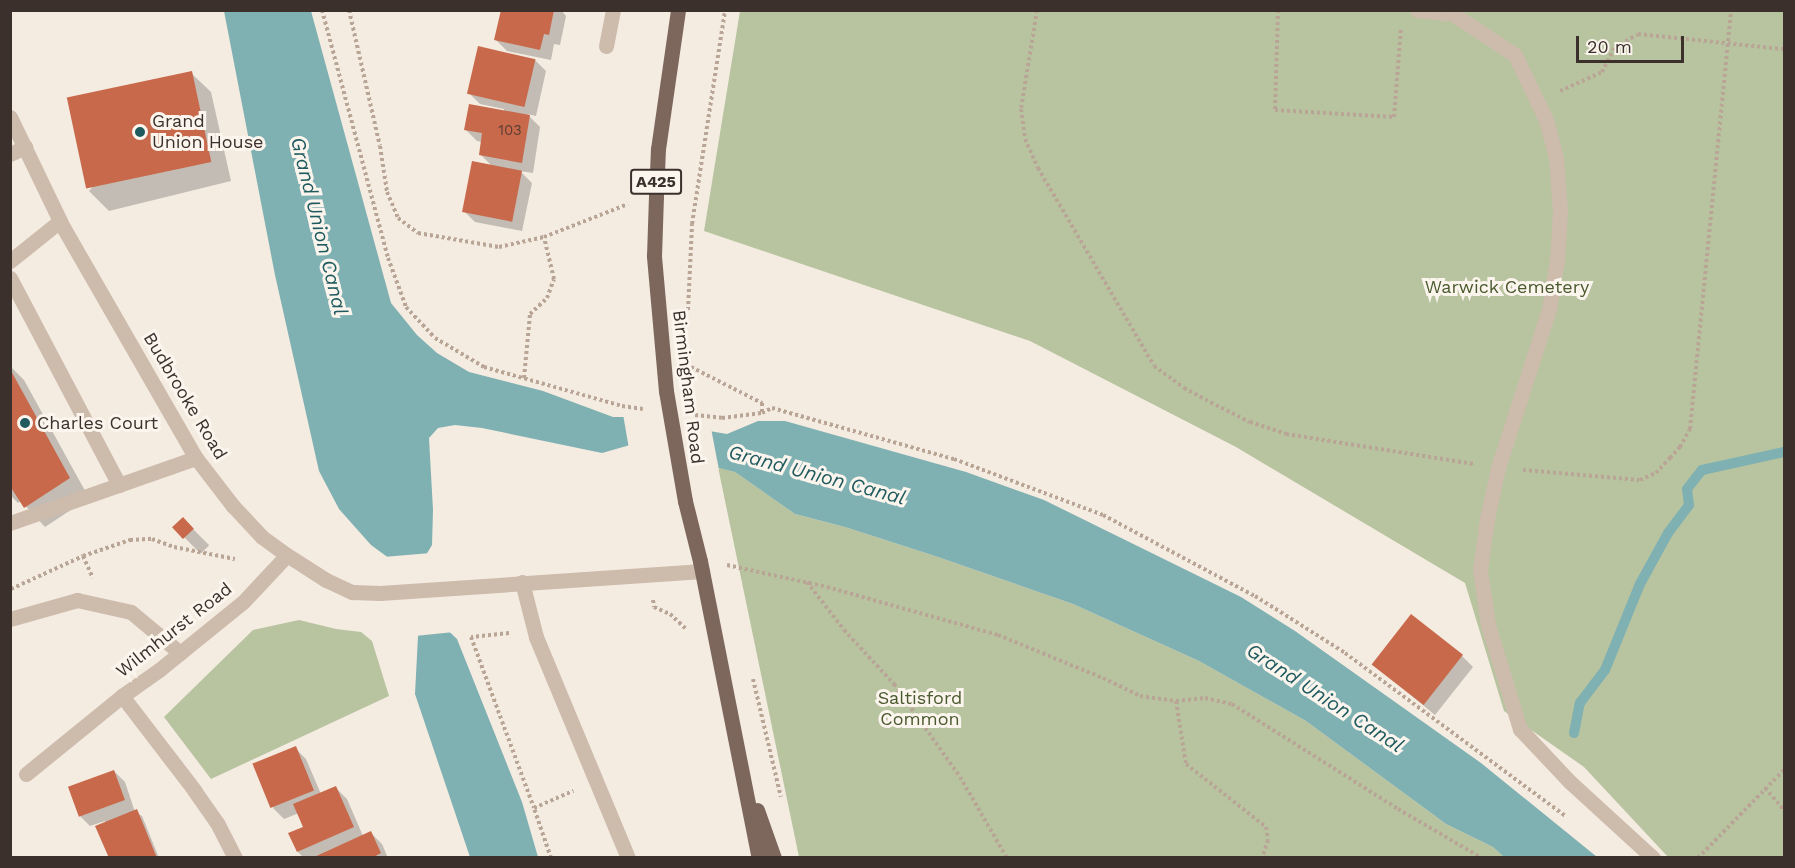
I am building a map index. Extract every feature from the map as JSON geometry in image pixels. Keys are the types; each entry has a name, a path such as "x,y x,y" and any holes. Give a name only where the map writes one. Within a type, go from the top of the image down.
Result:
{"main road":[{"name":"Birmingham Road","path":"678,10 658,149 654,256 661,354 685,501 701,566 759,858"},
{"name":"Birmingham Road","path":"742,765 774,858"}],"street":[{"path":"606,46 613,10"},
{"path":"1417,10 1453,14 1515,55 1546,120 1556,158 1560,211 1557,260 1540,343 1498,468 1487,519 1480,570 1488,625 1520,729 1570,782 1653,858"},
{"name":"Budbrooke Road","path":"10,117 18,150 196,458 233,506 262,537 287,555 326,580 352,592 380,593 701,566"},
{"path":"10,261 60,221"},
{"path":"10,278 119,485"},
{"path":"10,523 196,458"},
{"name":"Wilmhurst Road","path":"235,858 217,823 195,791 122,696 243,602 287,555"},
{"path":"522,582 536,637 628,858"},
{"path":"10,620 77,600 131,612 180,653"},
{"path":"26,774 122,696"}],"path":[{"path":"322,10 388,258 406,307 435,338 484,367 622,406 644,409"},
{"path":"349,10 380,146 387,192 398,218 418,233 449,237 480,246 499,247 544,237 628,204"},
{"path":"688,314 692,224 725,10"},
{"path":"1037,10 1021,109 1025,139 1044,178 1154,366 1184,388 1216,405 1250,422 1286,434 1498,468 1640,480 1656,472 1670,458 1690,429 1731,10"},
{"path":"1278,10 1275,110 1394,117 1402,22"},
{"path":"1537,99 1602,72 1615,47 1638,34 1785,49"},
{"path":"524,378 530,314 547,298 554,279 544,237"},
{"path":"689,356 691,377"},
{"path":"690,366 762,403 762,413"},
{"path":"688,414 722,418 762,413 772,408 954,459 1103,514 1255,596 1345,653 1568,818"},
{"path":"10,589 83,556 130,540 152,539 174,547 235,559"},
{"path":"701,566 725,565 807,582 998,634 1104,678 1140,696 1176,700 1205,698 1232,704 1398,809 1482,858"},
{"path":"725,565 728,576"},
{"path":"807,582 838,623 894,684 960,777 1006,858"},
{"path":"536,637 514,632 471,637 551,858"},
{"path":"752,677 782,801"},
{"path":"1176,700 1186,764 1266,827 1268,840 1262,858"},
{"path":"1698,858 1785,770"},
{"path":"534,808 596,781"},
{"path":"1765,788 1785,810"}],"green space":[{"name":"Warwick Cemetery","path":"740,11 1784,11 1784,857 1668,857 1584,767 1504,711 1465,583 1236,447 1030,341 704,231"},
{"name":"Saltisford Common","path":"718,467 735,472 795,514 845,527 935,556 1073,604 1199,661 1306,721 1446,824 1493,847 1504,857 799,857"},
{"path":"299,620 336,629 361,632 372,641 389,696 211,779 164,717 253,630"}],"water":[{"name":"Grand Union Canal","path":"224,11 311,11 391,303 417,335 437,353 469,372 543,391 613,417 627,417 727,434 758,421 785,421 966,472 1044,500 1241,597 1295,631 1481,763 1597,857 1504,857 1493,847 1446,824 1306,721 1199,661 1073,604 935,556 845,527 795,514 735,472 630,445 602,453 482,428 455,425 438,428 429,438 433,510 432,545 426,555 437,620 457,639 522,802 538,857 470,857 415,694 418,636 397,564 371,545 339,509 319,471 275,275"}],"pier":[{"path":"623,414 711,428 719,470 629,449"},
{"path":"431,553 440,619 454,632 415,636 395,565 383,557"}],"building":[{"path":"501,10 554,10 549,35 544,34 540,50 494,40"},
{"path":"478,46 535,59 524,107 467,94"},
{"name":"Grand Union House","path":"192,71 211,162 86,189 67,98"},
{"path":"469,104 530,115 522,163 479,155 482,133 464,130"},
{"path":"472,161 522,171 512,222 462,212"},
{"name":"Charles Court","path":"10,369 70,478 24,508 10,486"},
{"path":"183,517 194,529 183,539 172,527"},
{"path":"1411,614 1463,655 1424,705 1372,664"},
{"path":"296,746 314,791 270,808 252,764"},
{"path":"114,770 125,800 79,817 68,787"},
{"path":"336,786 354,827 297,852 288,833 303,827 293,804"},
{"path":"137,809 157,858 109,858 95,826"},
{"path":"371,831 381,853 372,858 312,858"}],"waterway":[{"path":"1574,733 1580,703 1605,670 1640,584 1668,533 1689,505 1687,489 1702,470 1784,452"}],"place":[{"name":"Grand Union House","path":"140,132"},
{"name":"Charles Court","path":"25,423"}]}
